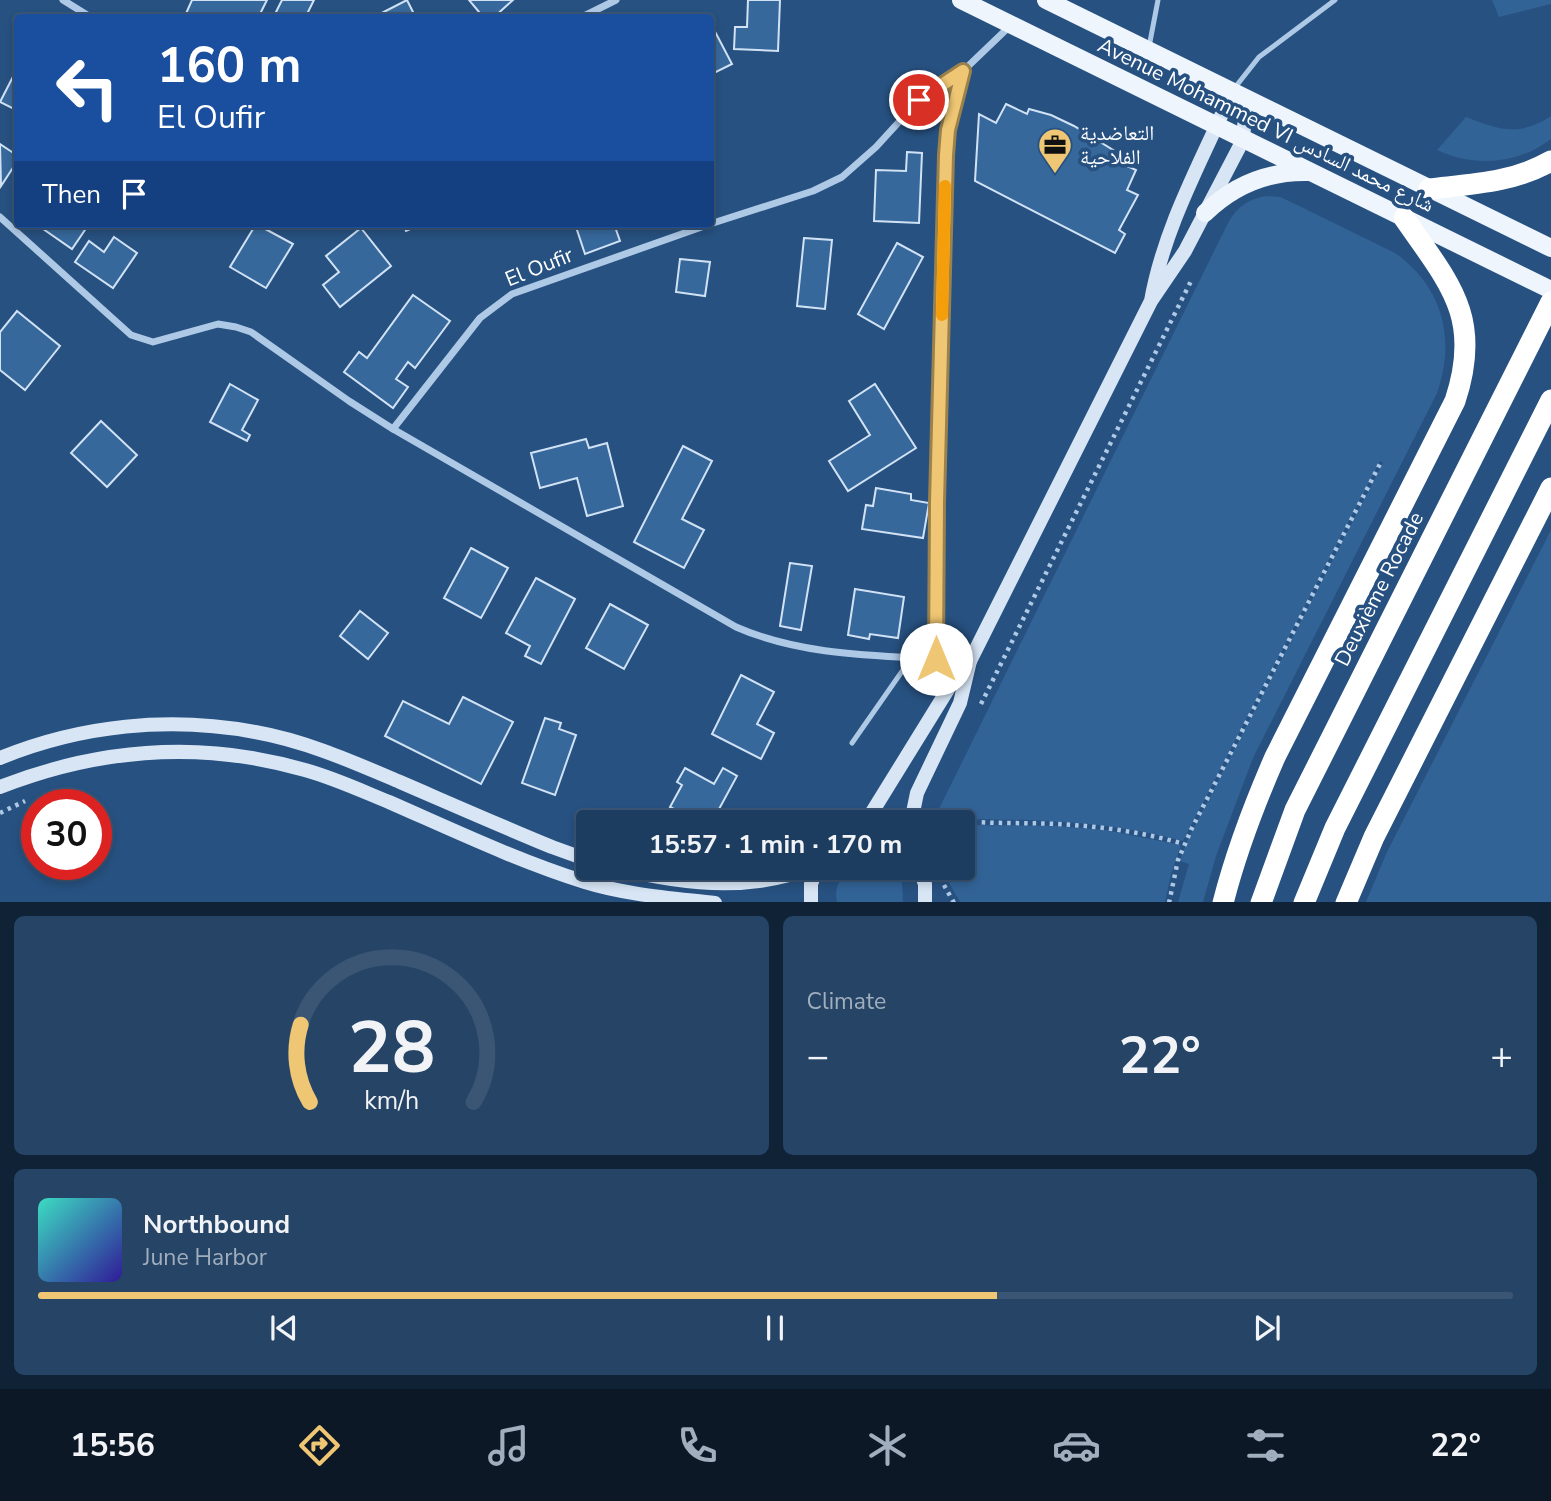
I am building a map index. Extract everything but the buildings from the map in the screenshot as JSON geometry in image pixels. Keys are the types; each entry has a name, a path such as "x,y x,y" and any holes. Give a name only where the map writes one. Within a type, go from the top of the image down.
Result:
{"highway":[{"path":"1429,188 1499,182 1518,177 1551,161"},
{"path":"1223,902 1251,810 1275,757 1455,401 1464,374 1466,345 1459,308 1439,269 1404,218"},
{"name":"Deuxième Rocade","path":"1261,902 1295,810 1551,302"},
{"path":"1304,902 1335,828 1551,400"},
{"path":"1346,902 1374,837 1551,488"}],"main road":[{"name":"Avenue Mohammed VI شارع محمد السادس","path":"961,0 1551,290"},
{"name":"Avenue Mohammed VI شارع محمد السادس","path":"1046,0 1546,245"},
{"path":"1205,214 1230,191 1261,177 1278,173 1311,172"}],"street":[{"path":"64,0 86,14"},
{"path":"588,14 615,0"},
{"name":"El Oufir","path":"714,223 813,191 842,177 876,147 919,100 963,71 1012,25"},
{"path":"936,659 937,502 946,155 948,130 963,71"},
{"path":"873,810 950,686 970,661 1151,301 1177,264 1243,140 1245,114 1232,92 1165,245 1156,272 1151,301"},
{"path":"0,217 131,335 153,342 218,324 236,327 265,340 349,401 393,429 724,620 758,636 808,649 970,661"},
{"name":"El Oufir","path":"393,429 481,318 495,305 512,294 699,228"},
{"path":"913,810 923,776 964,692 970,661"},
{"path":"0,758 29,746 85,732 142,725 200,724 257,732 312,746 576,856"},
{"path":"0,787 37,772 91,759 145,752 200,751 254,757 307,770 545,869 588,883 632,893 715,902"},
{"path":"690,880 736,883 761,880"},
{"path":"811,902 812,880"},
{"path":"924,880 935,902"},
{"path":"925,884 925,902"}],"lane":[{"path":"1148,50 1158,0"},
{"path":"1232,92 1259,57 1335,0"},
{"path":"852,743 912,657"}],"path":[{"path":"975,715 1193,277"},
{"path":"1169,902 1184,844 1380,464"},
{"path":"0,813 21,802"},
{"path":"975,823 1058,824 1129,831 1184,844"}],"shaded area":[{"path":"1492,0 1551,0 1551,4 1499,17"},
{"path":"1551,116 1551,139 1524,154 1495,161 1480,161 1437,150 1466,117 1499,128 1519,129 1540,123"},
{"path":"1280,197 1395,253 1411,267 1434,298 1441,316 1445,334 1443,373 1437,393 1253,758 1216,856 1203,902 1178,902 1189,864 1180,861 1187,841 1383,463 1380,461 1183,841 1145,832 1087,824 975,819 975,810 938,810 1228,223 1244,204 1254,199"},
{"path":"1551,530 1551,902 1366,902 1387,852"},
{"path":"975,825 1057,826 1105,830 1181,845 1165,902 960,902 948,881 975,880"},
{"path":"840,880 900,880 903,902 837,902"}],"slow traffic":[{"path":"942,315 945,186"}],"place":[{"name":"التعاضدية الفلاحية","path":"1055,175"}],"route":[{"path":"919,100 963,71 948,130 946,155 937,502 936,659"}]}
